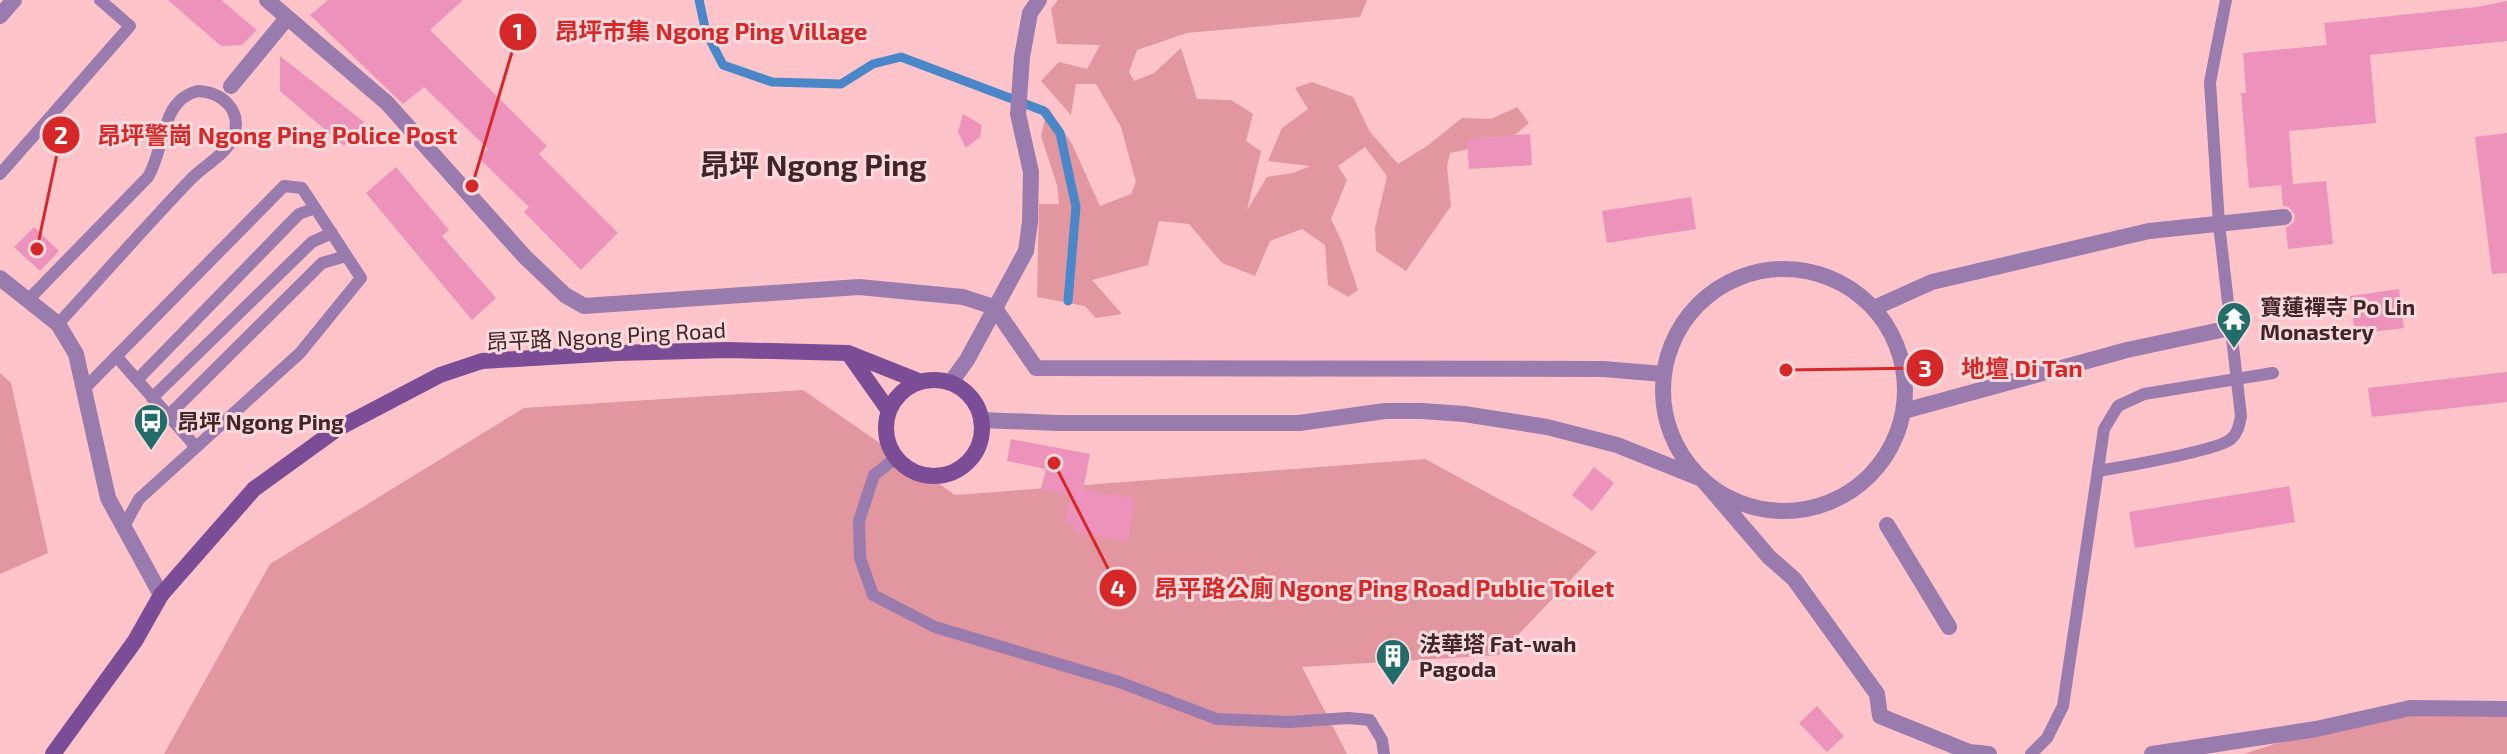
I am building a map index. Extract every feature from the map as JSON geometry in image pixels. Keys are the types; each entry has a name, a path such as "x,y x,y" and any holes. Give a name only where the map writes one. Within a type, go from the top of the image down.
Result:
{"main road":[{"name":"昂平路 Ngong Ping Road","path":"53,754 135,641 161,595 254,489 337,429 440,375 482,361 602,353 727,350 848,353 921,382"},
{"path":"848,353 889,411"},
{"path":"921,382 951,382 971,397 981,420 979,444 973,456 954,471 929,475 917,472 896,458 887,435 889,411 901,392 921,382"}],"street":[{"path":"0,16 14,0"},
{"path":"267,0 387,103 525,257 565,295 584,306 859,287 963,297 994,307 1036,368 1603,369 1663,374"},
{"path":"951,382 967,360 1026,251 1031,172 1018,114 1030,13 1039,0"},
{"path":"231,86 287,18"},
{"path":"1874,308 1932,282 2149,231 2284,217"},
{"path":"981,420 1299,423 1385,411 1464,414 1547,427 1617,445 1702,479 1733,500 1768,510 1806,509 1841,497 1871,475 1893,446 1904,411 1905,374 1895,339 1874,308 1848,286 1816,273 1782,269 1748,274 1717,289 1691,312 1673,341 1663,374 1664,413 1678,449 1702,479 1769,557 1794,579 1877,694 1880,716 1969,752 1989,754"},
{"path":"0,278 58,324 76,354 108,498 161,595"},
{"path":"1904,411 2127,350 2230,328"},
{"path":"1887,525 1949,627"},
{"path":"2152,754 2316,729 2410,708 2507,709"}],"lane":[{"path":"0,174 130,26 100,0"},
{"path":"2098,471 2153,462 2230,441 2238,429 2241,416 2219,224 2210,82 2226,0"},
{"path":"27,301 148,177 156,165 176,102 198,91 222,97 235,119 230,143 194,175 58,324"},
{"path":"84,389 284,186 302,188 361,278 300,353 139,499 123,528"},
{"path":"137,380 299,214 315,208"},
{"path":"152,398 312,242 332,233"},
{"path":"168,416 322,263 346,256"},
{"path":"116,356 196,447"},
{"path":"2031,754 2047,738 2063,706 2104,429 2118,406 2144,394 2273,373"},
{"path":"896,458 874,475 859,521 860,558 873,595 935,627 1119,682 1217,719 1289,722 1348,718 1370,720 1382,740 1384,754"}],"shaded area":[{"path":"1058,0 1367,0 1360,17 1187,33 1137,50 1129,72 1134,81 1154,73 1181,48 1197,99 1231,100 1253,114 1246,141 1261,151 1247,210 1267,177 1293,173 1310,166 1268,161 1282,128 1308,109 1295,88 1312,82 1353,97 1370,132 1398,164 1462,118 1491,119 1517,107 1529,123 1508,141 1450,153 1447,167 1451,206 1406,271 1376,251 1375,228 1387,176 1365,147 1338,166 1347,180 1331,219 1358,290 1348,297 1328,285 1325,245 1302,229 1270,241 1255,276 1222,263 1189,224 1159,221 1148,265 1092,280 1122,314 1096,318 1085,306 1037,297 1039,204 1059,204 1057,185 1041,136 1048,107 1072,144 1100,206 1131,194 1136,182 1121,127 1096,84 1076,84 1071,115 1041,81 1059,62 1087,69 1100,45 1057,44 1051,9"},
{"path":"0,373 11,383 48,553 0,574"},
{"path":"803,390 955,495 1425,459 1597,552 1499,655 1302,667 1347,754 164,754 270,564 524,408"},
{"path":"2507,705 2507,754 2244,754 2350,719"}],"building":[{"path":"168,0 221,0 257,30 242,45 221,46"},
{"path":"328,0 463,0 430,30 547,146 539,154 618,233 581,270 524,212 529,207 479,158 488,149 424,87 403,104 310,15"},
{"path":"2507,1 2507,41 2370,55 2376,123 2289,131 2293,184 2326,181 2333,244 2288,249 2286,228 2294,222 2295,215 2289,207 2283,206 2281,185 2249,188 2241,93 2246,93 2243,53 2327,45 2324,23"},
{"path":"280,56 364,122 344,146 280,91"},
{"path":"963,114 982,125 980,137 966,148 958,132"},
{"path":"2507,133 2507,273 2492,274 2475,137"},
{"path":"1530,134 1532,165 1469,169 1467,139"},
{"path":"396,167 449,230 442,236 496,298 472,320 366,193"},
{"path":"1691,197 1696,229 1607,243 1602,211"},
{"path":"34,227 59,251 40,271 14,247"},
{"path":"2399,289 2404,328 2355,334 2350,296"},
{"path":"2507,372 2507,402 2372,417 2368,388"},
{"path":"1011,439 1090,454 1083,490 1135,498 1128,542 1073,532 1075,525 1065,523 1070,495 1041,489 1046,469 1007,461"},
{"path":"1594,467 1614,483 1592,511 1572,495"},
{"path":"2289,486 2295,522 2135,548 2129,512"},
{"path":"1817,706 1844,736 1827,752 1799,723"}],"waterway":[{"path":"699,0 706,32 723,65 772,82 841,84 873,64 901,57 1044,111 1060,133 1076,207 1068,301"}],"place":[{"name":"昂坪市集 Ngong Ping Village","path":"472,186"},
{"name":"昂坪警崗 Ngong Ping Police Post","path":"37,249"},
{"name":"寶蓮禪寺 Po Lin Monastery","path":"2234,350"},
{"name":"地壇 Di Tan","path":"1786,370"},
{"name":"昂坪 Ngong Ping","path":"151,452"},
{"name":"昂平路公廁 Ngong Ping Road Public Toilet","path":"1054,463"},
{"name":"法華塔 Fat-wah Pagoda","path":"1393,687"}],"district":[{"name":"昂坪 Ngong Ping","path":"813,164"}]}
